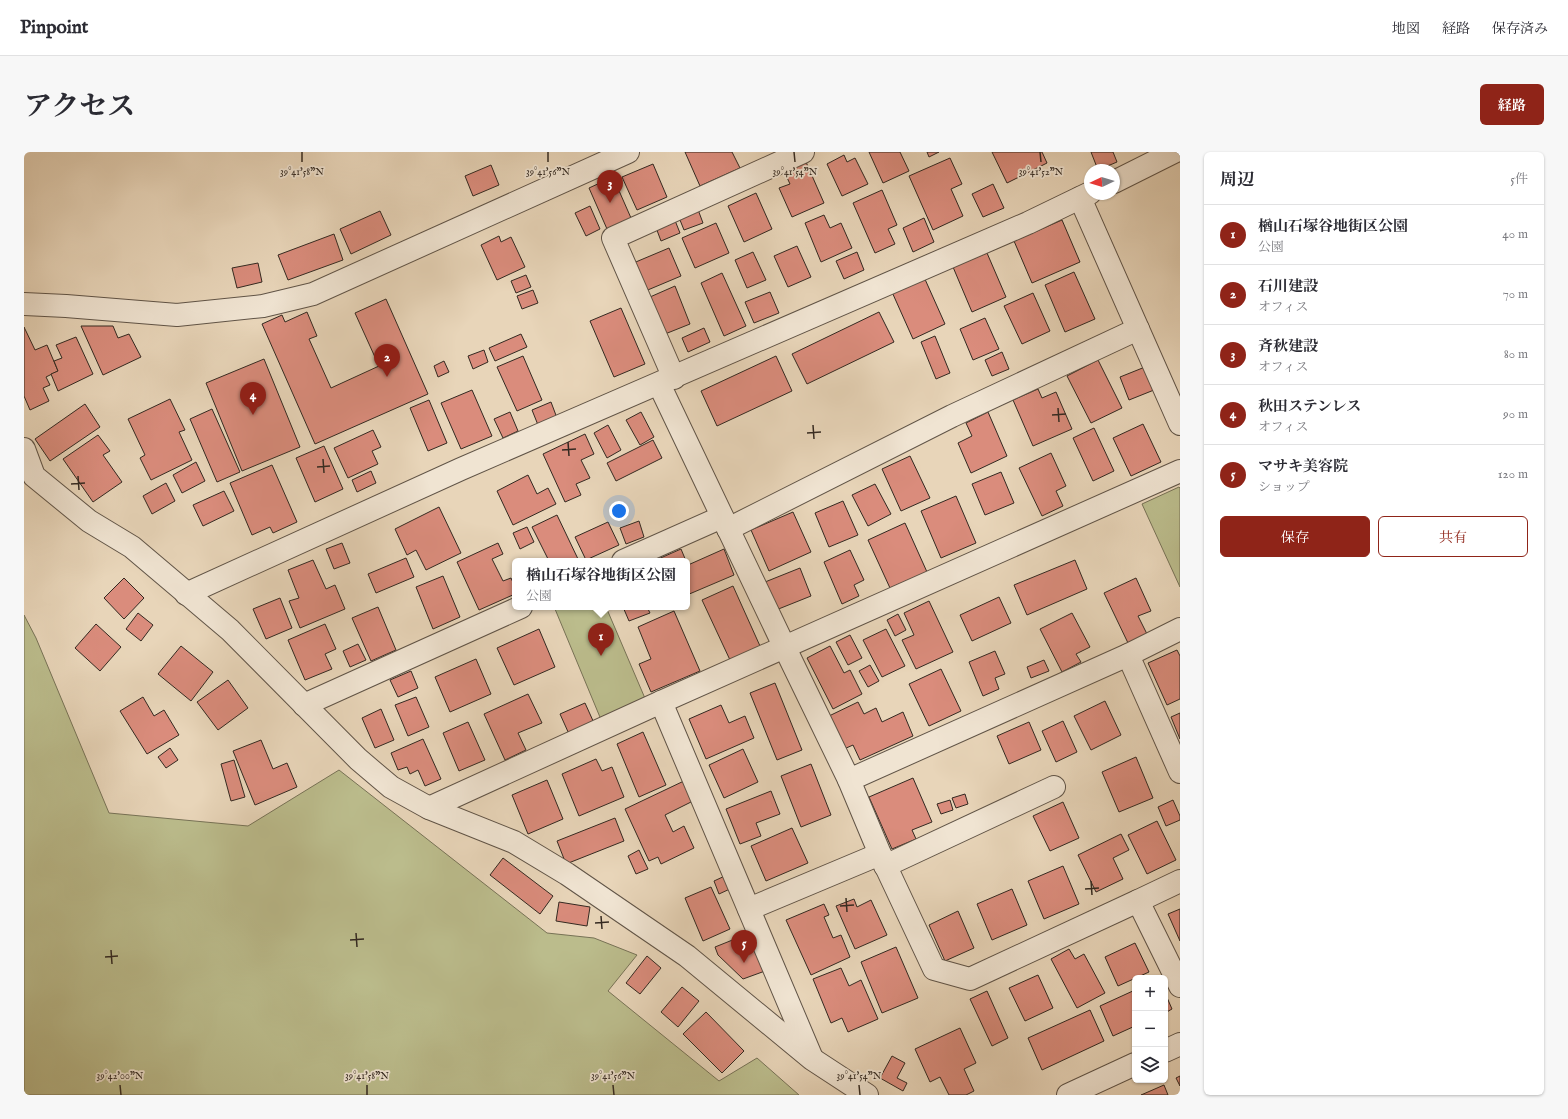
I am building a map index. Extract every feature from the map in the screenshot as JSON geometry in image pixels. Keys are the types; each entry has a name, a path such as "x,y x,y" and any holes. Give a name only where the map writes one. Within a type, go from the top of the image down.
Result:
{"street":[{"path":"24,304 66,306 177,316 263,306 313,294 628,152"},
{"path":"802,152 613,238 667,381 725,523 849,780 882,860 934,969 970,980 1180,881"},
{"path":"1120,179 1174,152"},
{"path":"186,594 461,469 667,381 1028,223 1084,196"},
{"path":"1087,200 1138,329 1173,388 1180,424"},
{"path":"631,558 725,523 1138,329"},
{"path":"24,449 34,476 90,521 132,547 230,630 358,759 391,787 429,808 514,842 567,874 687,956 812,1059 867,1095"},
{"path":"429,808 661,702 1180,471"},
{"path":"304,704 514,610"},
{"path":"849,780 1128,655 1180,629"},
{"path":"1128,655 1180,772"},
{"path":"661,702 812,1059"},
{"path":"749,909 882,860 1054,787"},
{"path":"1138,901 1180,986"},
{"path":"1168,1050 1180,1044"},
{"path":"1068,1095 1132,1065"}],"green space":[{"path":"1179,487 1180,488 1180,587 1142,504"},
{"path":"555,610 607,610 647,703 602,722"},
{"path":"24,615 36,638 109,813 248,826 339,770 547,933 594,938 637,955 608,991 719,1081 757,1058 799,1095 24,1095"}],"building":[{"path":"685,152 732,152 740,168 700,186"},
{"path":"869,152 900,152 909,171 883,183"},
{"path":"927,152 939,152 929,157"},
{"path":"992,152 1042,152 1047,163 1007,183"},
{"path":"1091,152 1113,152 1117,162 1112,164 1096,164"},
{"path":"844,155 847,162 855,158 868,184 842,196 827,164"},
{"path":"950,158 962,184 951,189 963,216 933,230 909,176"},
{"path":"806,162 824,203 792,217 779,188 790,184 784,171"},
{"path":"653,164 667,197 637,210 622,177"},
{"path":"491,165 499,185 473,196 465,176"},
{"path":"613,177 631,218 607,229 589,188"},
{"path":"993,184 1004,208 983,217 972,194"},
{"path":"882,190 897,225 888,229 895,244 875,253 853,203"},
{"path":"756,193 772,229 744,242 728,206"},
{"path":"590,206 600,229 586,236 575,213"},
{"path":"697,207 703,223 684,230 678,215"},
{"path":"380,211 391,235 351,254 340,229"},
{"path":"824,215 830,228 841,223 852,248 821,262 805,223"},
{"path":"674,218 680,233 661,241 655,225"},
{"path":"924,218 934,242 913,252 903,228"},
{"path":"1062,220 1080,262 1032,283 1014,241"},
{"path":"716,223 729,253 695,268 682,238"},
{"path":"334,234 343,260 288,280 278,255"},
{"path":"499,236 501,242 511,237 525,267 497,280 481,245"},
{"path":"797,246 811,277 788,287 774,256"},
{"path":"669,248 681,276 643,292 631,264"},
{"path":"753,252 766,280 747,288 735,260"},
{"path":"857,252 864,270 844,279 836,261"},
{"path":"987,253 1006,297 972,312 953,267"},
{"path":"258,263 262,282 237,288 232,268"},
{"path":"1074,272 1095,319 1065,332 1045,285"},
{"path":"722,273 746,326 724,336 701,283"},
{"path":"526,275 531,287 516,293 511,281"},
{"path":"924,277 945,324 913,339 892,292"},
{"path":"675,286 690,324 665,334 650,297"},
{"path":"533,290 538,303 522,309 517,296"},
{"path":"770,292 779,313 754,323 745,302"},
{"path":"1033,293 1050,331 1022,344 1004,306"},
{"path":"386,299 428,394 315,444 262,324 282,315 285,322 307,312 317,336 309,339 331,388 379,366 355,313"},
{"path":"621,308 645,364 614,377 590,321"},
{"path":"879,312 894,342 807,384 792,354"},
{"path":"985,318 999,349 973,360 960,329"},
{"path":"81,326 113,326 118,338 129,334 141,357 103,375"},
{"path":"24,327 35,350 47,345 58,371 46,377 50,385 43,388 49,401 30,410 24,396"},
{"path":"704,328 710,342 688,352 682,338"},
{"path":"521,334 527,347 495,361 489,348"},
{"path":"935,336 950,373 936,379 921,342"},
{"path":"76,337 93,374 58,391 51,374 58,371 54,361 62,358 56,345"},
{"path":"484,350 488,362 473,369 468,356"},
{"path":"1002,352 1009,369 992,376 985,360"},
{"path":"523,356 542,400 517,411 497,367"},
{"path":"776,356 792,391 717,426 701,391"},
{"path":"264,359 300,447 242,471 206,383"},
{"path":"1098,360 1122,408 1091,423 1067,376"},
{"path":"444,361 449,372 438,377 434,366"},
{"path":"1145,367 1154,390 1129,400 1120,377"},
{"path":"1038,389 1042,398 1056,392 1072,429 1033,446 1013,400"},
{"path":"472,390 492,436 461,449 441,403"},
{"path":"170,399 185,430 179,432 192,460 151,480 140,458 145,455 128,419"},
{"path":"429,400 447,443 428,451 410,408"},
{"path":"551,402 557,418 538,425 532,410"},
{"path":"85,404 100,427 50,461 35,439"},
{"path":"212,409 240,472 217,482 190,419"},
{"path":"510,412 518,431 503,438 494,419"},
{"path":"641,412 654,437 640,445 626,420"},
{"path":"988,412 1007,456 971,473 958,443 972,436 966,423"},
{"path":"1143,424 1161,462 1131,476 1113,438"},
{"path":"608,425 621,450 607,458 594,433"},
{"path":"1094,428 1114,471 1093,481 1073,438"},
{"path":"373,430 381,447 372,451 378,464 348,478 334,448"},
{"path":"585,434 594,454 581,460 590,478 576,484 581,495 565,502 543,454"},
{"path":"98,435 110,451 103,455 122,482 93,502 63,459"},
{"path":"653,440 662,458 616,481 607,463"},
{"path":"324,446 343,489 315,502 296,458"},
{"path":"1051,453 1066,486 1056,491 1063,506 1042,516 1019,468"},
{"path":"910,456 930,498 901,511 882,469"},
{"path":"196,462 205,481 182,493 173,475"},
{"path":"272,465 297,522 273,533 270,527 252,535 230,483"},
{"path":"371,471 376,483 357,492 352,480"},
{"path":"1001,472 1014,503 985,515 972,484"},
{"path":"528,475 537,494 548,488 556,504 513,525 497,491"},
{"path":"166,483 175,501 152,514 143,496"},
{"path":"875,484 891,514 868,526 852,495"},
{"path":"224,491 234,511 203,526 193,505"},
{"path":"956,496 976,543 941,558 921,511"},
{"path":"843,501 858,535 829,547 815,513"},
{"path":"439,507 461,553 426,570 416,550 407,555 395,529"},
{"path":"793,512 811,552 769,571 751,530"},
{"path":"557,515 578,558 548,558 532,527"},
{"path":"639,521 644,537 626,544 620,528"},
{"path":"608,522 619,545 590,558 585,558 575,537"},
{"path":"905,523 927,572 890,588 868,540"},
{"path":"527,527 534,542 520,549 513,533"},
{"path":"342,543 350,563 334,569 326,549"},
{"path":"498,543 503,554 492,559 503,581 511,578 512,595 479,610 457,562"},
{"path":"681,549 685,558 661,558"},
{"path":"724,549 734,575 690,594 690,564"},
{"path":"850,550 864,580 854,585 859,596 842,604 824,562"},
{"path":"406,558 414,577 376,593 368,574"},
{"path":"313,560 326,589 335,585 345,609 300,628 289,601 299,598 288,570"},
{"path":"1075,560 1087,589 1027,615 1014,585"},
{"path":"800,568 811,596 776,610 765,582"},
{"path":"443,576 460,617 433,629 416,587"},
{"path":"124,578 144,598 124,619 104,598"},
{"path":"1136,578 1151,611 1138,616 1147,634 1128,643 1104,593"},
{"path":"733,586 760,646 730,660 702,600"},
{"path":"999,597 1011,623 972,641 960,615"},
{"path":"280,598 292,628 266,639 253,609"},
{"path":"929,601 953,652 916,669 902,640 914,635 904,613"},
{"path":"378,607 396,650 371,661 352,618"},
{"path":"624,610 648,610 650,613 629,621"},
{"path":"674,611 700,671 651,692 639,664 651,659 638,627"},
{"path":"138,613 153,625 141,641 126,629"},
{"path":"1072,613 1090,647 1076,654 1081,662 1062,672 1040,629"},
{"path":"898,614 906,630 895,636 887,620"},
{"path":"96,624 121,647 100,671 75,648"},
{"path":"325,624 336,649 325,654 332,669 305,680 288,640"},
{"path":"539,629 555,667 514,685 497,648"},
{"path":"886,629 905,666 882,677 863,640"},
{"path":"850,635 862,658 848,665 836,642"},
{"path":"358,644 366,660 350,667 343,651"},
{"path":"181,646 213,672 191,701 158,674"},
{"path":"830,646 844,673 850,670 862,694 833,709 807,658"},
{"path":"1177,650 1180,656 1180,699 1167,705 1148,663"},
{"path":"995,651 1005,674 995,678 999,689 983,696 969,662"},
{"path":"476,659 491,694 450,712 435,677"},
{"path":"1044,660 1049,671 1031,678 1027,667"},
{"path":"870,665 879,681 868,687 859,671"},
{"path":"941,669 961,711 929,726 909,684"},
{"path":"411,671 418,688 398,697 390,680"},
{"path":"228,680 248,708 218,730 197,702"},
{"path":"775,683 802,750 777,760 750,693"},
{"path":"528,694 542,723 518,733 526,750 505,760 484,714"},
{"path":"143,697 154,716 164,710 179,735 147,754 120,711"},
{"path":"416,697 429,727 408,736 395,705"},
{"path":"1105,701 1121,735 1091,750 1074,716"},
{"path":"858,702 864,714 876,708 882,722 903,712 913,736 860,760 853,745 844,749 829,716"},
{"path":"585,703 594,723 569,734 560,714"},
{"path":"721,705 729,723 745,716 754,738 706,759 689,719"},
{"path":"381,709 394,740 375,748 362,718"},
{"path":"1180,713 1180,739 1171,717"},
{"path":"1063,721 1077,752 1056,762 1042,731"},
{"path":"468,722 485,760 459,771 443,733"},
{"path":"1029,722 1041,750 1009,764 997,736"},
{"path":"643,732 666,785 639,797 617,744"},
{"path":"423,739 441,779 425,786 418,770 410,774 407,767 398,770 391,753"},
{"path":"261,740 273,769 287,763 297,787 255,805 233,751"},
{"path":"170,748 178,760 166,768 158,757"},
{"path":"743,749 758,782 724,798 709,765"},
{"path":"1136,757 1153,798 1119,812 1102,772"},
{"path":"596,759 602,771 612,767 624,797 579,816 562,774"},
{"path":"234,760 245,797 231,801 221,764"},
{"path":"811,764 831,815 801,827 781,776"},
{"path":"913,778 932,822 912,830 916,839 892,849 869,797"},
{"path":"547,780 563,819 528,834 512,795"},
{"path":"686,780 695,800 665,815 673,832 684,826 694,848 661,864 658,857 649,861 625,809"},
{"path":"771,791 780,814 756,823 761,836 740,844 726,809"},
{"path":"965,794 968,804 956,808 952,798"},
{"path":"950,800 953,810 941,814 937,804"},
{"path":"1173,800 1180,816 1180,820 1166,826 1158,807"},
{"path":"1063,802 1079,838 1050,851 1033,816"},
{"path":"615,818 624,841 566,864 557,841"},
{"path":"1157,821 1176,860 1147,874 1128,835"},
{"path":"792,828 808,863 766,881 751,846"},
{"path":"1121,834 1129,850 1113,858 1123,879 1096,892 1078,855"},
{"path":"639,850 648,869 636,874 628,856"},
{"path":"503,858 553,896 540,914 490,875"},
{"path":"1063,866 1079,904 1044,919 1028,881"},
{"path":"727,875 732,888 719,894 714,881"},
{"path":"711,887 730,929 703,941 685,898"},
{"path":"1012,889 1027,925 992,940 977,904"},
{"path":"854,899 857,907 871,900 887,935 855,949 836,906"},
{"path":"559,902 590,907 587,926 556,921"},
{"path":"824,904 829,915 824,917 833,938 841,935 850,957 811,975 786,920"},
{"path":"1180,909 1180,941 1168,914"},
{"path":"958,911 974,948 945,961 929,925"},
{"path":"750,933 765,971 743,979 718,955 715,947"},
{"path":"1135,943 1149,972 1142,975 1132,975 1132,980 1118,986 1105,957"},
{"path":"896,947 918,998 882,1013 861,962"},
{"path":"1069,949 1075,959 1084,954 1105,993 1077,1008 1051,959"},
{"path":"647,956 661,968 640,994 626,983"},
{"path":"841,968 849,986 861,980 878,1019 848,1032 842,1018 831,1023 813,979"},
{"path":"1038,975 1053,1008 1025,1021 1009,988"},
{"path":"682,987 699,1001 678,1027 661,1012"},
{"path":"987,991 1008,1038 992,1046 970,999"},
{"path":"1132,991 1132,1027 1113,1036 1100,1006"},
{"path":"1168,1000 1172,1009 1168,1011"},
{"path":"1090,1010 1104,1041 1042,1070 1028,1038"},
{"path":"706,1012 744,1051 722,1073 683,1034"},
{"path":"960,1028 976,1063 964,1069 974,1091 966,1095 949,1095 940,1077 930,1082 915,1049"},
{"path":"892,1056 905,1063 897,1078 907,1083 903,1091 880,1078"},
{"path":"1180,1076 1180,1086 1176,1078"},
{"path":"1164,1085 1168,1095 1141,1095"}],"place":[{"name":"斉秋建設","path":"610,203"},
{"name":"石川建設","path":"387,377"},
{"name":"秋田ステンレス","path":"253,415"},
{"name":"楢山石塚谷地街区公園","path":"601,656"},
{"name":"マサキ美容院","path":"744,963"}]}
